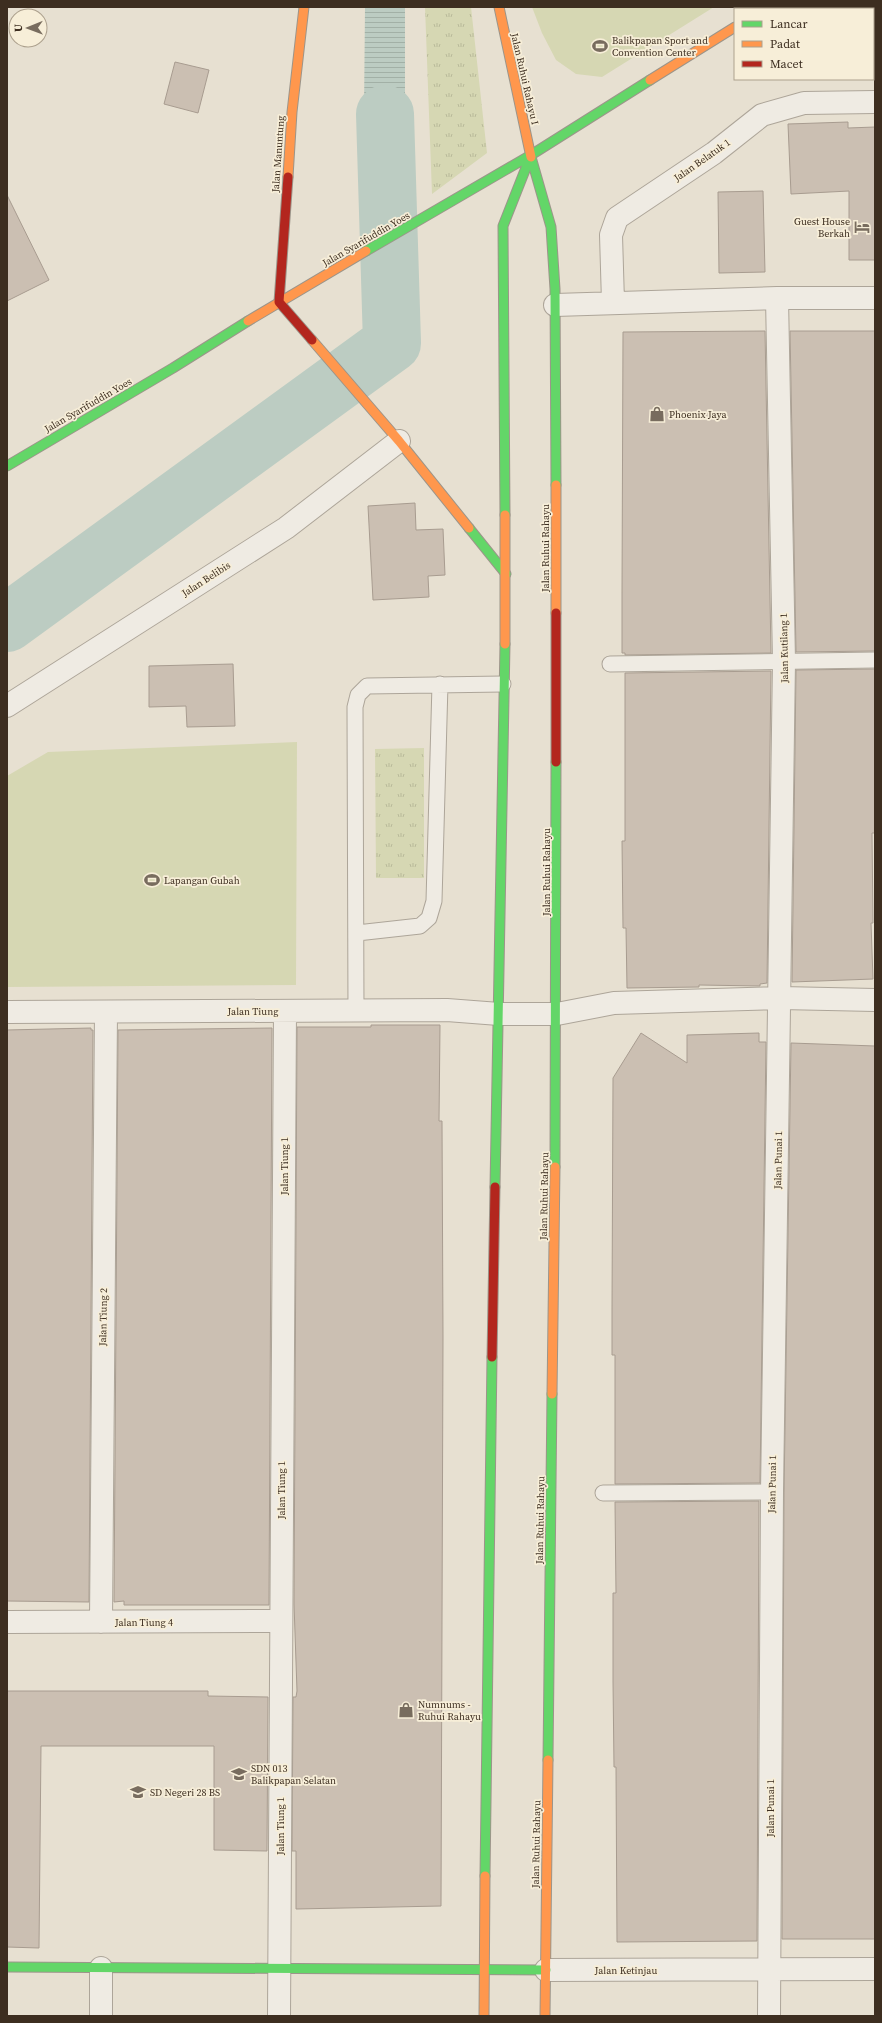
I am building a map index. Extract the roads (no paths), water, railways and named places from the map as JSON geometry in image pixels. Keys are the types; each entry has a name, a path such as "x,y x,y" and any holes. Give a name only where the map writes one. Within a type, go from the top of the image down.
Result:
{"main road":[{"name":"Jalan Manuntung","path":"279,302 292,112 304,7"},
{"name":"Jalan Ruhui Rahayu I","path":"499,7 531,155"},
{"name":"Jalan Syarifuddin Yoes","path":"7,466 174,368 279,302 531,155 734,28"},
{"path":"484,2016 483,1970 490,1443 506,574 504,226 531,155"},
{"name":"Jalan Ruhui Rahayu","path":"531,155 551,228 555,305 557,1014 545,2016"},
{"path":"279,302 398,441 506,574"},
{"name":"Jalan Ketinjau","path":"7,1967 546,1970"}],"street":[{"name":"Jalan Belatuk 1","path":"613,302 611,235 617,218 714,153 762,116 804,103 875,102"},
{"path":"555,305 778,298 875,298"},
{"name":"Jalan Kutilang 1","path":"778,298 784,662 781,998"},
{"name":"Jalan Belibis","path":"7,706 286,528 398,441"},
{"name":"Jalan Tiung","path":"7,1012 447,1010 499,1014 557,1014 614,1003 781,998 875,1000"},
{"name":"Jalan Punai 1","path":"770,1970 772,1492 781,998"},
{"name":"Jalan Tiung 1","path":"279,2016 280,1621 285,1011"},
{"name":"Jalan Tiung 2","path":"101,1622 106,1012"},
{"name":"Jalan Tiung 4","path":"7,1622 280,1621"},
{"path":"101,1968 101,2016"},
{"name":"Jalan Ketinjau","path":"546,1970 875,1969"},
{"path":"769,2016 770,1970"}],"lane":[{"path":"610,664 875,660"},
{"path":"357,933 420,926 430,918 434,901 440,684"},
{"path":"356,1011 357,933 355,707 358,695 367,686 503,684"},
{"path":"602,1493 772,1492"}],"waterway":[{"path":"7,623 392,343 385,114"}],"place":[{"name":"Balikpapan Sport and Convention Center","path":"600,46"},
{"name":"Guest House Berkah","path":"862,227"},
{"name":"Phoenix Jaya","path":"657,414"},
{"name":"Lapangan Gubah","path":"152,880"},
{"name":"Numnums - Ruhui Rahayu","path":"406,1710"},
{"name":"SDN 013 Balikpapan Selatan","path":"239,1774"},
{"name":"SD Negeri 28 BS","path":"138,1792"}]}
